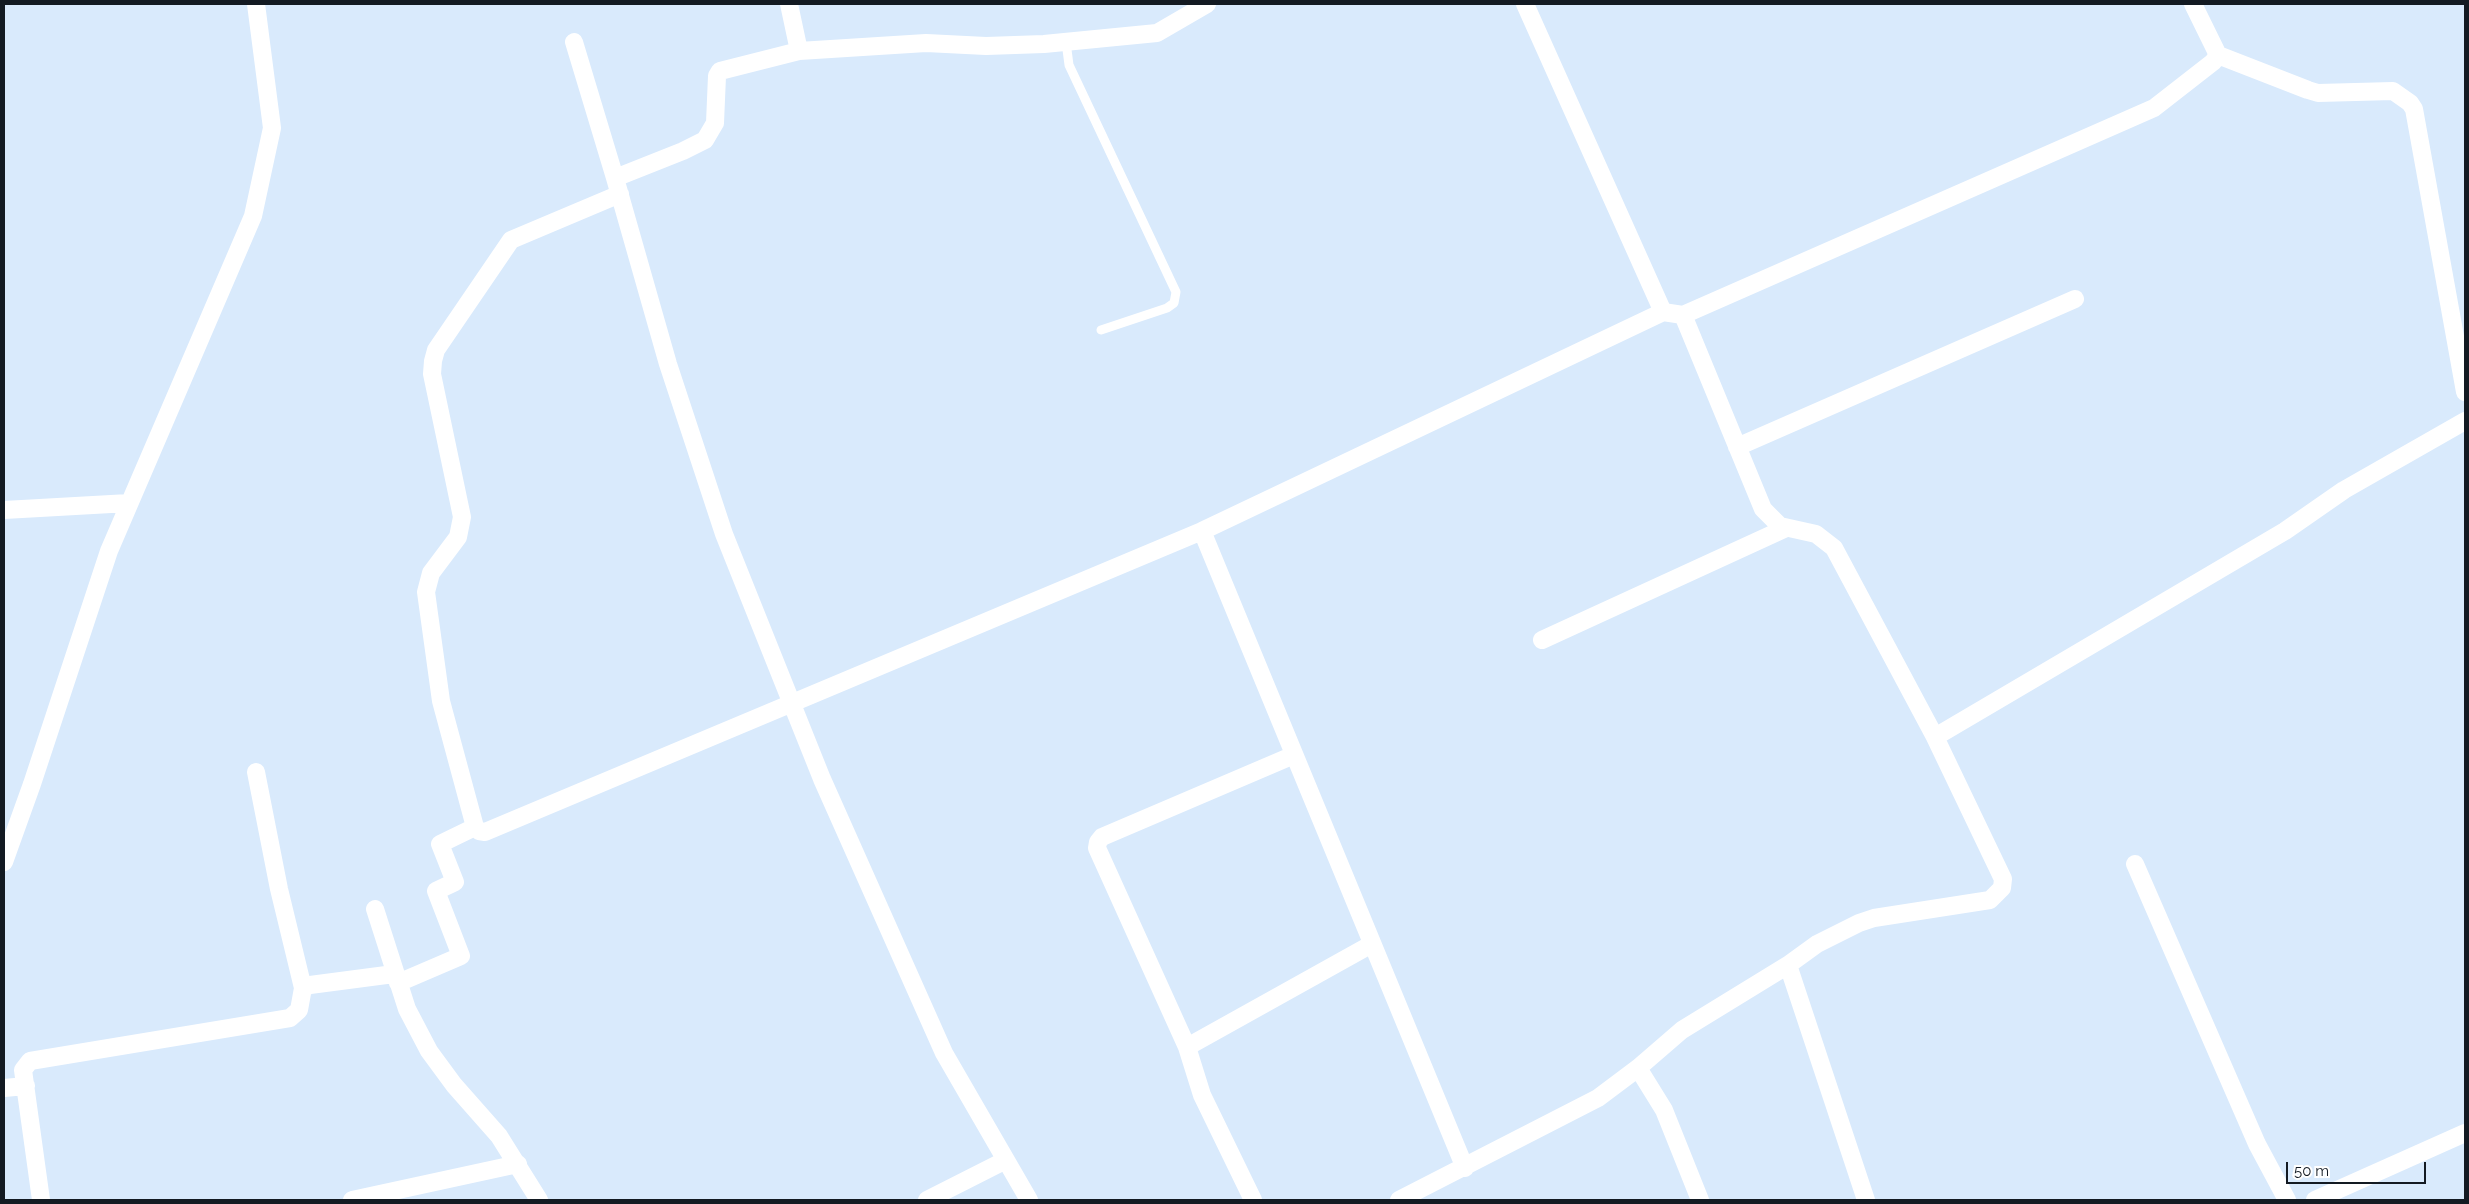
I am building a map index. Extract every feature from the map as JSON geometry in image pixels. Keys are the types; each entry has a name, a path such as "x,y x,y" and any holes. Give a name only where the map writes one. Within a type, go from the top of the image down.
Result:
{"street":[{"path":"789,4 799,51"},
{"path":"475,828 441,701 426,592 431,573 458,538 462,517 432,374 436,350 511,240 705,140 715,124 717,76 720,71 799,51 926,43 986,46 1066,42 1158,33 1207,4"},
{"path":"1525,4 1663,312"},
{"path":"2193,4 2218,55 2318,93 2393,90 2410,103 2414,109 2465,392"},
{"path":"4,862 32,784 109,550 253,216 272,128 260,5"},
{"path":"574,42 618,186 668,364 724,534 826,788 944,1052 1029,1200"},
{"path":"303,988 310,985 396,978 461,956 436,891 456,882 440,844 475,828 485,832 1202,531 1663,312 1683,315 2154,108 2213,62 2218,55"},
{"path":"1737,447 2075,299"},
{"path":"1399,1200 1465,1168 1598,1098 1638,1068 1682,1030 1788,965 1817,944 1859,923 1874,918 1990,900 2002,888 2003,879 1935,736 1834,548 1816,534 1786,528 1774,522 1763,509 1683,315"},
{"path":"1935,736 2286,531 2344,490 2465,421"},
{"path":"4,510 129,504"},
{"path":"1542,640 1786,528"},
{"path":"1202,531 1465,1168"},
{"path":"1253,1200 1202,1095 1187,1047 1097,848 1098,842 1102,837 1294,754"},
{"path":"41,1200 23,1070 30,1061 290,1018 299,1010 300,995 303,988 256,772"},
{"path":"2135,864 2257,1144 2287,1200"},
{"path":"375,909 406,1009 429,1051 454,1085 499,1136 518,1164 538,1200"},
{"path":"1187,1047 1372,944"},
{"path":"1788,965 1866,1200"},
{"path":"1638,1068 1664,1110 1700,1200"},
{"path":"4,1088 26,1086"},
{"path":"2315,1200 2465,1133"},
{"path":"927,1200 1006,1160"},
{"path":"352,1200 518,1164"}],"lane":[{"path":"1066,42 1069,65 1176,292 1174,303 1167,308 1101,330"}]}
